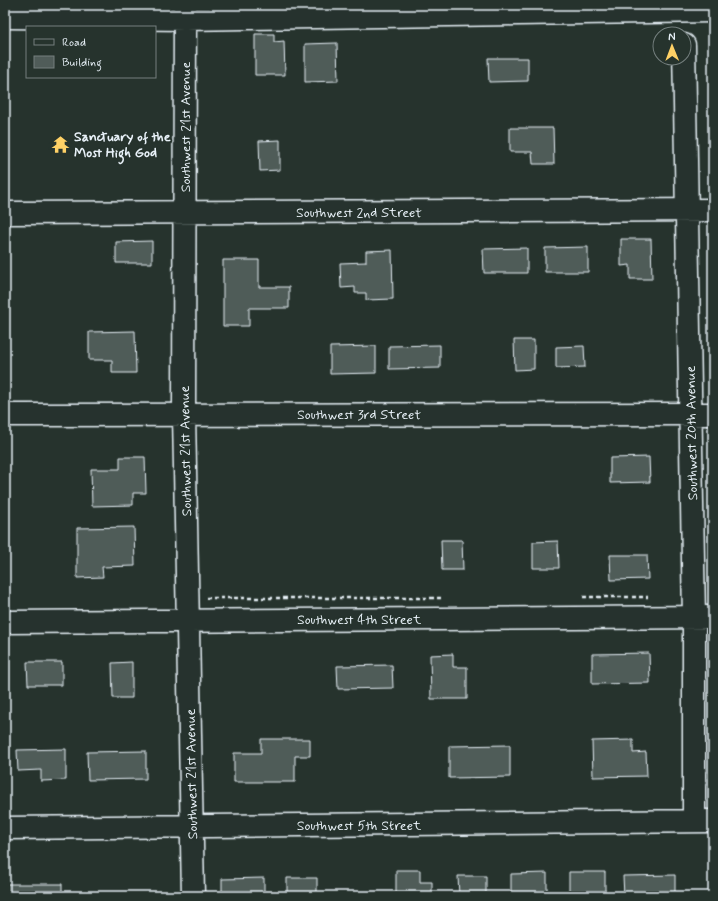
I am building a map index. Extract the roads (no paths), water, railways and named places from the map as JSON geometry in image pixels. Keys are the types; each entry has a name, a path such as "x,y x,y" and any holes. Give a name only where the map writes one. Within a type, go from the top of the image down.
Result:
{"street":[{"path":"5,17 185,12 683,8 713,11"},
{"path":"683,8 684,26"},
{"name":"Southwest 21st Avenue","path":"185,12 184,414 193,896"},
{"name":"Southwest 20th Avenue","path":"684,66 690,415 704,618 703,821"},
{"name":"Southwest 2nd Street","path":"5,214 713,210"},
{"name":"Southwest 3rd Street","path":"5,415 713,414"},
{"name":"Southwest 4th Street","path":"5,622 704,618"},
{"name":"Southwest 5th Street","path":"5,828 703,821"}],"place":[{"name":"Sanctuary of the Most High God","path":"61,144"}]}
